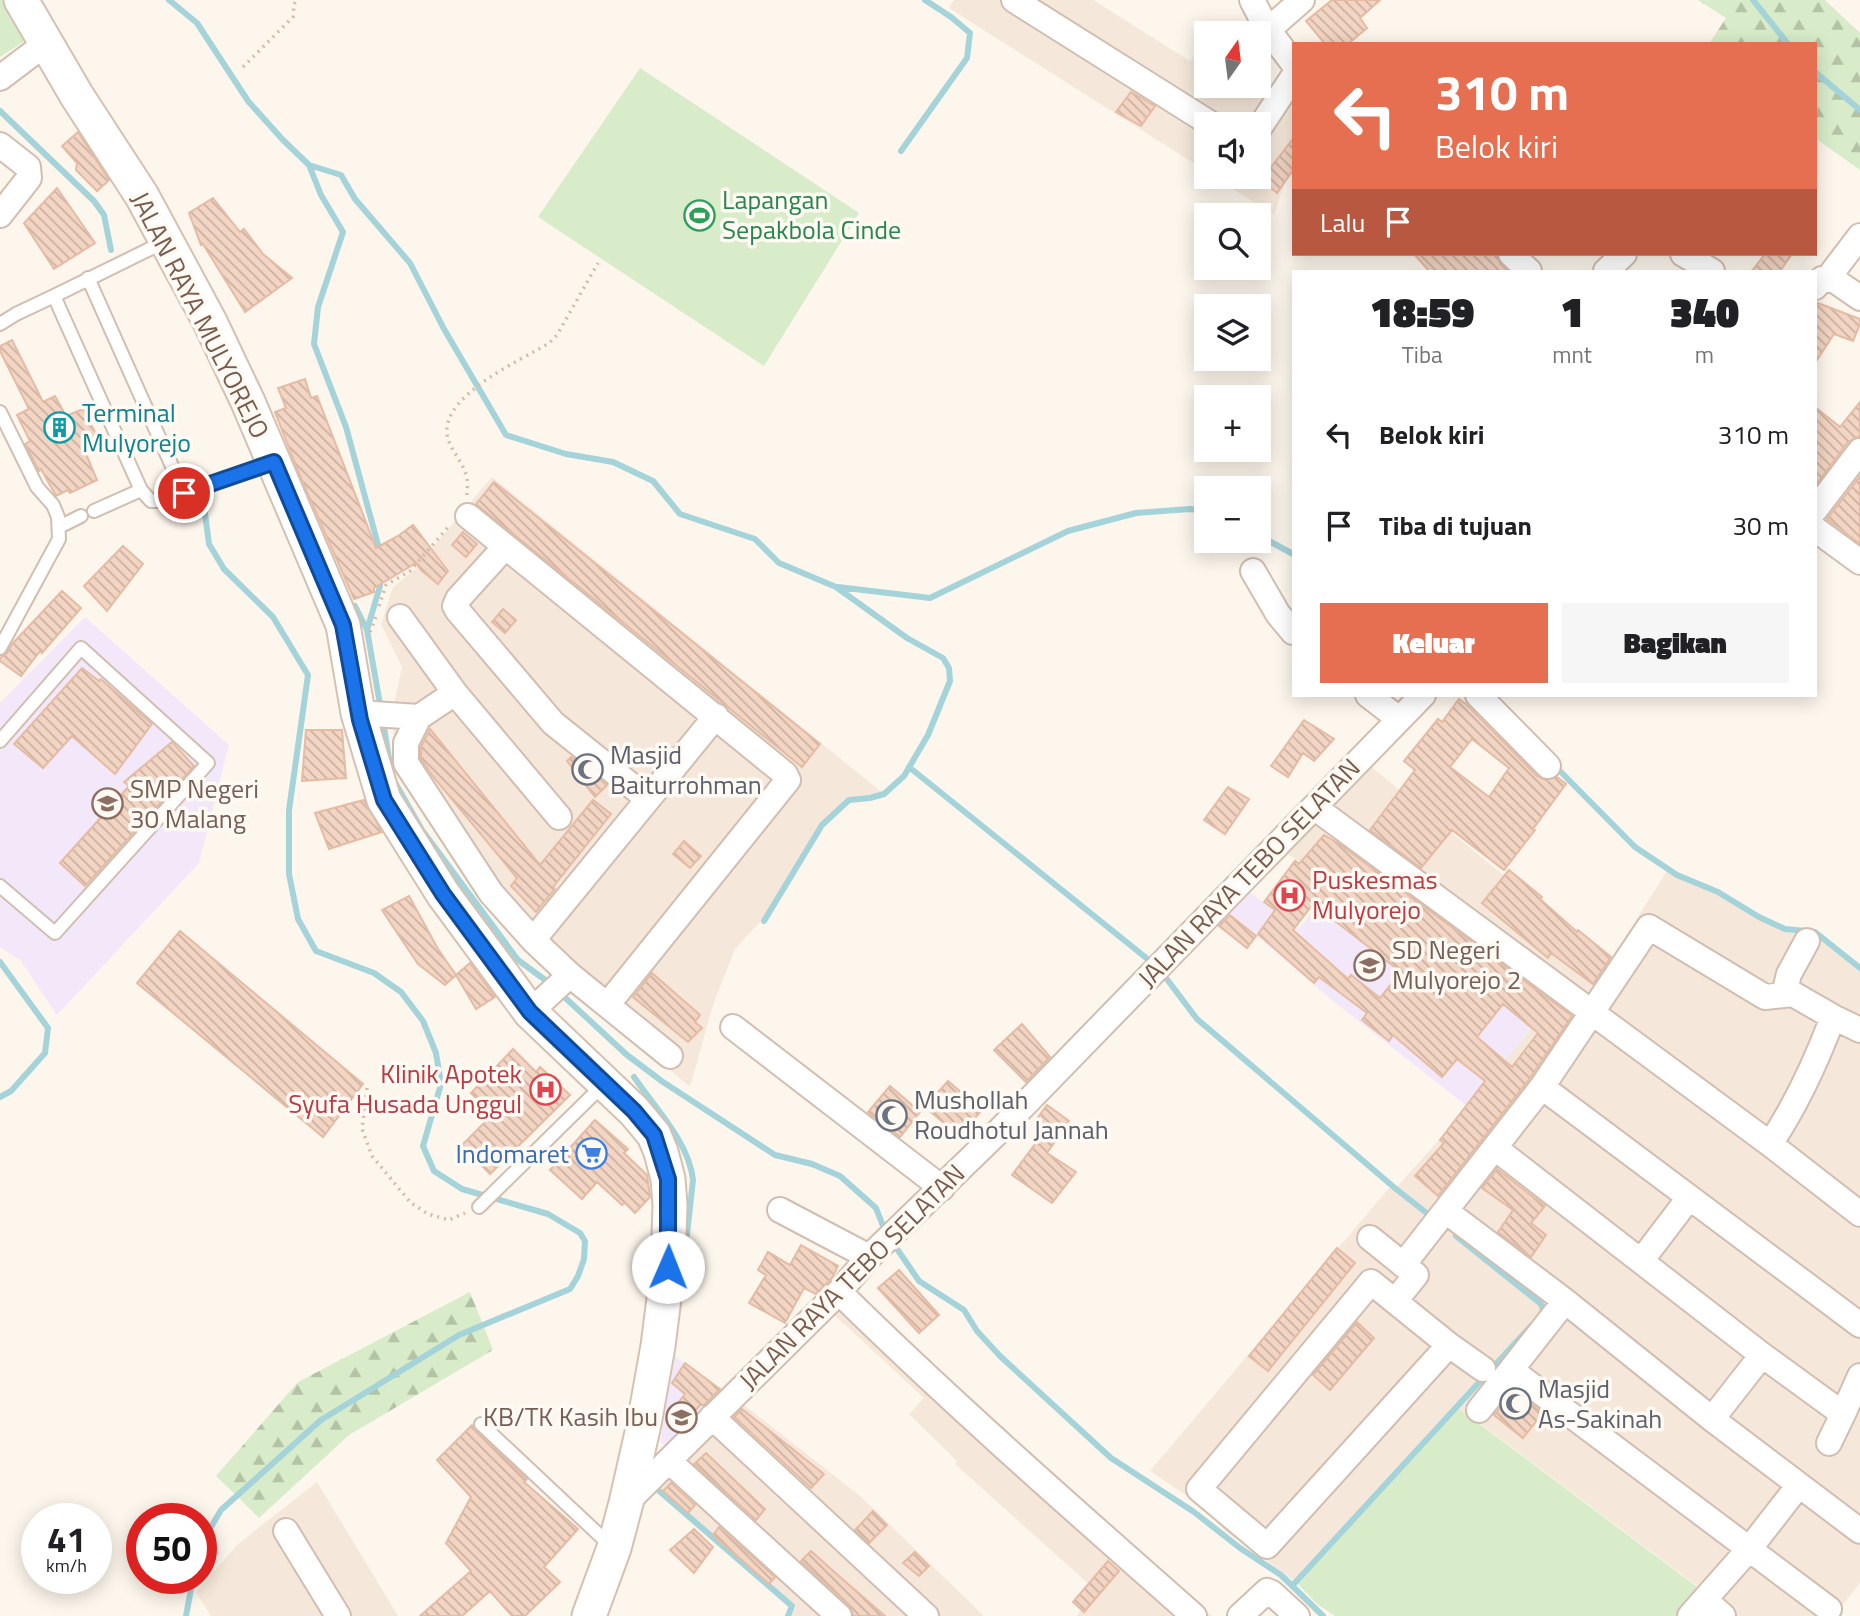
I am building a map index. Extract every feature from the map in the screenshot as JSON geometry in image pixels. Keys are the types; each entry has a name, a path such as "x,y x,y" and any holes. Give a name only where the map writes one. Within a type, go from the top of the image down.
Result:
{"main road":[{"name":"JALAN RAYA MULYOREJO","path":"21,0 142,196 210,322 274,462 343,625 367,713 384,800 443,894 552,991 605,1083 654,1135 668,1179 668,1267 658,1346 626,1503"},
{"path":"589,1616 614,1548 626,1503"}],"street":[{"path":"1014,0 1194,114"},
{"path":"1252,0 1263,21"},
{"path":"1271,27 1302,0"},
{"path":"1271,34 1292,62"},
{"path":"0,78 46,44"},
{"path":"1270,112 1292,79"},
{"path":"0,145 28,167 30,172 29,178 0,215"},
{"path":"1860,236 1822,283 1860,298"},
{"path":"1513,256 1528,270"},
{"path":"1607,270 1622,256"},
{"path":"1686,256 1710,270"},
{"path":"1817,507 1860,451"},
{"path":"462,515 716,716 785,774 788,780 608,1004"},
{"path":"1817,530 1860,562"},
{"path":"505,547 458,599 455,606 553,723 648,799"},
{"path":"1253,571 1278,614 1292,631"},
{"path":"400,617 455,693 559,817"},
{"path":"367,713 409,717 455,693"},
{"path":"1371,697 1399,719"},
{"name":"JALAN RAYA TEBO SELATAN","path":"626,1503 942,1188 1421,697"},
{"path":"1480,697 1548,766"},
{"path":"533,940 716,716"},
{"path":"409,717 406,763 491,893 533,940 552,991 608,1004 670,1056"},
{"path":"1314,807 1770,1144 1860,1214"},
{"path":"1449,1345 1267,1546 1199,1489 1371,1282 1404,1265 1452,1216 1495,1148 1542,1087 1650,928 1765,997 1793,994 1860,1030"},
{"path":"1784,994 1789,974 1807,941"},
{"path":"1770,1144 1808,1080 1833,1017"},
{"path":"733,1027 942,1188"},
{"path":"1542,1087 1860,1325"},
{"path":"1495,1148 1762,1355 1843,1414"},
{"path":"1641,1261 1689,1198"},
{"path":"780,1210 875,1252"},
{"path":"1452,1216 1860,1531"},
{"path":"1370,1238 1404,1265"},
{"path":"1395,1301 1404,1265"},
{"path":"1371,1282 1483,1369"},
{"path":"839,1292 933,1384 1194,1616"},
{"path":"1479,1410 1564,1301"},
{"path":"1712,1419 1762,1355"},
{"path":"1511,1370 1829,1609"},
{"path":"1829,1443 1860,1376"},
{"path":"712,1417 926,1616"},
{"path":"669,1461 839,1616"},
{"path":"1706,1611 1798,1485"},
{"path":"286,1531 338,1616"},
{"path":"1240,1616 1267,1591 1272,1592 1297,1616"}],"lane":[{"path":"0,324 16,313 166,241"},
{"path":"88,278 184,493"},
{"path":"54,296 141,490 151,501 160,501 274,462"},
{"path":"0,412 37,487 53,505 59,527 58,539 0,648"},
{"path":"94,511 141,490"},
{"path":"59,527 81,516"},
{"path":"0,741 81,648 208,763 55,933 0,886"},
{"path":"479,1207 605,1083"},
{"path":"481,1424 614,1548"}],"path":[{"path":"243,67 293,17 297,0"},
{"path":"372,631 386,585 410,572 462,515 467,477 447,436 447,424 452,410 474,388 549,343 557,335 598,263"},
{"path":"367,1088 362,1129 372,1156 411,1203 428,1214 449,1220 479,1207"}],"shaded area":[{"path":"954,0 1093,0 1190,61 1194,54 1194,98 1271,98 1271,86 1274,88 1292,81 1292,162 1274,215 1271,213 1271,203 1255,203 1233,189 1271,189 1271,112 1194,112 1194,163 949,8"},
{"path":"492,477 884,794 849,800 822,825 762,920 735,949 713,1005 690,1087 550,969 488,901 394,772 393,709 402,667 381,624 393,587 414,570"},
{"name":"SMP Negeri 30 Malang","path":"85,617 229,745 199,863 57,1015 21,961 0,947 0,703"},
{"path":"1369,765 1609,962 1667,871 1718,892 1758,919 1787,932 1823,939 1860,968 1860,1583 1834,1616 1681,1616 1704,1591 1459,1408 1296,1582 1225,1531 1205,1508 1150,1471 1389,1188 1396,1189 1468,1107 1533,1026 1285,852"},
{"name":"SD Negeri Mulyorejo 2","path":"1333,886 1533,1026 1468,1107 1333,1001 1228,911 1248,891 1299,929"},
{"path":"854,1286 941,1380 1011,1445 1212,1616 1077,1616 1092,1587 955,1464 957,1461 909,1414 924,1398 830,1311"},
{"name":"KB/TK Kasih Ibu","path":"675,1356 723,1392 667,1447 660,1442"},
{"path":"739,1401 860,1496 984,1616 791,1616 796,1607 658,1487"},
{"path":"317,1482 398,1616 211,1616 197,1594 217,1594 217,1568 238,1544"}],"green space":[{"path":"0,0 7,0 28,39 0,57"},
{"path":"1698,0 1825,0 1860,33 1860,170 1817,139 1817,42 1710,42 1726,18"},
{"name":"Lapangan Sepakbola Cinde","path":"640,68 859,213 764,366 538,217"},
{"path":"470,1292 493,1350 349,1435 259,1518 216,1476 298,1382"},
{"path":"1458,1408 1704,1592 1681,1616 1335,1616 1317,1604 1296,1582"}],"building":[{"path":"1332,0 1380,0 1360,18 1367,28 1350,42 1323,42 1306,21"},
{"path":"1131,92 1155,106 1141,126 1116,112"},
{"path":"78,132 109,180 97,191 76,170 77,163 62,146"},
{"path":"1292,140 1292,171 1277,193 1271,188 1271,167"},
{"path":"57,188 95,243 54,269 24,223"},
{"path":"213,198 240,232 244,229 263,254 292,278 245,312 203,244 201,245 189,213"},
{"path":"1416,256 1498,256 1500,264 1507,270 1428,270"},
{"path":"1763,256 1791,256 1781,270 1753,270"},
{"path":"1818,303 1860,319 1860,324 1853,341 1834,334 1817,360"},
{"name":"Terminal Mulyorejo","path":"12,340 43,402 55,396 66,416 83,409 99,440 84,449 97,480 70,493 68,490 56,496 41,469 39,471 25,444 30,441 17,415 29,409 0,351 0,346"},
{"path":"305,379 311,398 317,396 376,548 413,525 448,571 438,584 416,563 374,588 374,592 354,599 275,412 286,408 278,388"},
{"path":"1860,402 1860,436 1848,442 1817,483 1817,409 1840,427"},
{"path":"1860,476 1860,544 1827,519"},
{"path":"494,482 820,744 802,767 476,504"},
{"path":"463,532 477,544 466,557 452,545"},
{"path":"123,546 143,564 107,611 84,586"},
{"path":"62,591 81,608 42,653 40,651 21,676 0,661 0,658"},
{"path":"503,609 516,620 505,633 492,622"},
{"path":"82,668 99,681 101,679 152,724 115,774 72,736 43,768 14,744"},
{"path":"1459,699 1537,776 1545,780 1557,777 1566,784 1504,870 1452,830 1421,868 1370,830 1415,770 1404,761 1438,719 1442,722","holes":["1472,739 1509,768 1489,797 1450,767"]},
{"path":"1304,720 1334,739 1314,761 1303,753 1288,777 1271,766"},
{"path":"430,729 540,865 593,800 611,814 536,912 511,886 517,878 421,759 421,747"},
{"path":"306,730 342,730 346,778 302,781"},
{"path":"172,742 194,766 85,886 60,863 129,786 124,782"},
{"name":"Masjid Baiturrohman","path":"571,757 607,785 595,797 567,761"},
{"path":"1228,787 1249,799 1225,834 1204,820"},
{"path":"364,800 382,832 329,849 315,813"},
{"path":"1324,835 1572,1016 1530,1078 1438,1196 1415,1176 1444,1143 1440,1140 1485,1081 1457,1059 1442,1077 1393,1035 1389,1041 1362,1020 1367,1013 1319,977 1314,983 1258,934 1275,910 1264,902 1295,861 1299,864","holes":["1313,904 1401,972 1380,998 1351,975 1348,979 1293,930","1503,1004 1538,1033 1512,1067 1477,1037"]},
{"path":"684,841 701,856 690,868 673,854"},
{"path":"1509,870 1542,897 1540,899 1577,932 1578,930 1611,957 1593,984 1551,953 1548,958 1482,903"},
{"path":"409,896 438,949 456,975 445,985 418,964 382,910"},
{"path":"1230,915 1256,936 1247,948 1219,926"},
{"path":"180,931 363,1084 323,1137 137,983"},
{"path":"470,963 495,997 476,1009 456,975"},
{"path":"652,973 700,1015 695,1022 702,1028 688,1042 633,997"},
{"path":"1022,1024 1050,1057 1026,1082 994,1050"},
{"path":"513,1049 536,1072 540,1067 570,1095 490,1174 462,1145 492,1115 471,1093"},
{"path":"948,1081 982,1110 959,1136 925,1107"},
{"name":"Mushollah Roudhotul Jannah","path":"890,1086 920,1112 900,1137 868,1112"},
{"path":"1047,1105 1069,1121 1047,1153 1076,1172 1052,1203 1012,1175 1047,1128 1036,1120"},
{"path":"595,1120 628,1149 624,1153 647,1175 650,1197 635,1213 597,1182 582,1199 550,1170"},
{"path":"1497,1169 1545,1206 1531,1223 1546,1235 1531,1257 1498,1232 1513,1210 1482,1188"},
{"path":"801,1245 838,1266 832,1278 816,1294 804,1288 785,1323 749,1303 766,1275 758,1270 768,1252 790,1265"},
{"path":"1337,1248 1355,1263 1268,1371 1249,1356"},
{"path":"899,1270 939,1315 919,1333 878,1288"},
{"path":"1357,1322 1374,1338 1330,1390 1313,1375"},
{"path":"685,1363 720,1389 688,1419 674,1408 685,1394 672,1383"},
{"name":"Masjid As-Sakinah","path":"1514,1391 1543,1413 1523,1438 1494,1415"},
{"path":"742,1409 824,1474 811,1488 734,1417"},
{"path":"472,1425 527,1479 524,1482 578,1529 544,1567 560,1582 525,1616 512,1616 490,1591 462,1616 420,1616 471,1571 446,1543 471,1497 437,1460"},
{"path":"706,1453 765,1509 756,1520 694,1464"},
{"path":"671,1483 695,1505 688,1513 663,1491"},
{"path":"873,1511 887,1525 869,1543 855,1530"},
{"path":"719,1527 775,1577 769,1584 713,1535"},
{"path":"694,1529 713,1547 694,1573 670,1550"},
{"path":"811,1551 885,1616 853,1616 849,1605 801,1561"},
{"path":"915,1552 929,1566 919,1576 903,1563"},
{"path":"1108,1561 1119,1571 1084,1612 1073,1602"}],"waterway":[{"path":"169,0 197,23 248,101 309,165 321,195 343,232 318,307 314,344 346,427 380,552"},
{"path":"901,151 967,58 970,33 925,0"},
{"path":"1753,0 1786,42"},
{"path":"1817,74 1860,110"},
{"path":"0,111 94,201 104,215 111,250"},
{"path":"309,165 341,175 355,199 410,263 444,329 506,435 566,454 613,462 653,481 680,514 755,539 779,563 836,587 907,638 943,658 949,668 950,681 928,735 904,776 884,794 849,800 822,825 764,921"},
{"path":"204,506 209,544 224,569 273,617 308,675 289,810 289,874 298,919 316,951 374,973 401,992 423,1021 436,1053 441,1084 423,1146 434,1171 462,1189 548,1214 580,1233 585,1241 584,1259 570,1289 459,1335 321,1420 221,1510 217,1517"},
{"path":"838,587 930,598 1068,531 1136,513 1194,510"},
{"path":"1271,542 1292,553"},
{"path":"380,577 380,586 367,630 381,710"},
{"path":"355,606 367,630"},
{"path":"383,721 390,765"},
{"path":"1554,765 1635,847 1677,875 1718,892 1785,929 1815,932 1860,968"},
{"path":"909,767 1150,961"},
{"path":"393,779 422,830 518,960 552,985"},
{"path":"0,962 48,1028 45,1053 11,1091 0,1097"},
{"path":"1163,974 1197,1019 1433,1218"},
{"path":"560,993 627,1055 663,1082 775,1155 812,1164 840,1176 876,1208 885,1231"},
{"path":"634,1077 678,1139 690,1166 693,1180 684,1261"},
{"path":"1456,1236 1541,1304 1541,1316"},
{"path":"893,1243 919,1281 964,1310 977,1331 1000,1356 1111,1458 1194,1512 1240,1548 1281,1575 1323,1616"},
{"path":"1292,1586 1531,1326"},
{"path":"657,1489 792,1606 788,1616"},
{"path":"186,1616 190,1594"}],"place":[{"name":"Lapangan Sepakbola Cinde","path":"699,215"},
{"name":"Terminal Mulyorejo","path":"59,428"},
{"name":"Masjid Baiturrohman","path":"587,770"},
{"name":"SMP Negeri 30 Malang","path":"107,804"},
{"name":"Puskesmas Mulyorejo","path":"1289,895"},
{"name":"SD Negeri Mulyorejo 2","path":"1369,965"},
{"name":"Klinik Apotek Syufa Husada Unggul","path":"545,1089"},
{"name":"Mushollah Roudhotul Jannah","path":"891,1115"},
{"name":"Indomaret","path":"592,1154"},
{"name":"Masjid As-Sakinah","path":"1515,1404"},
{"name":"KB/TK Kasih Ibu","path":"681,1417"}],"route":[{"path":"184,493 274,462 343,625 360,720 384,800 443,894 530,1012 634,1111 654,1135 668,1179 668,1267"}]}
